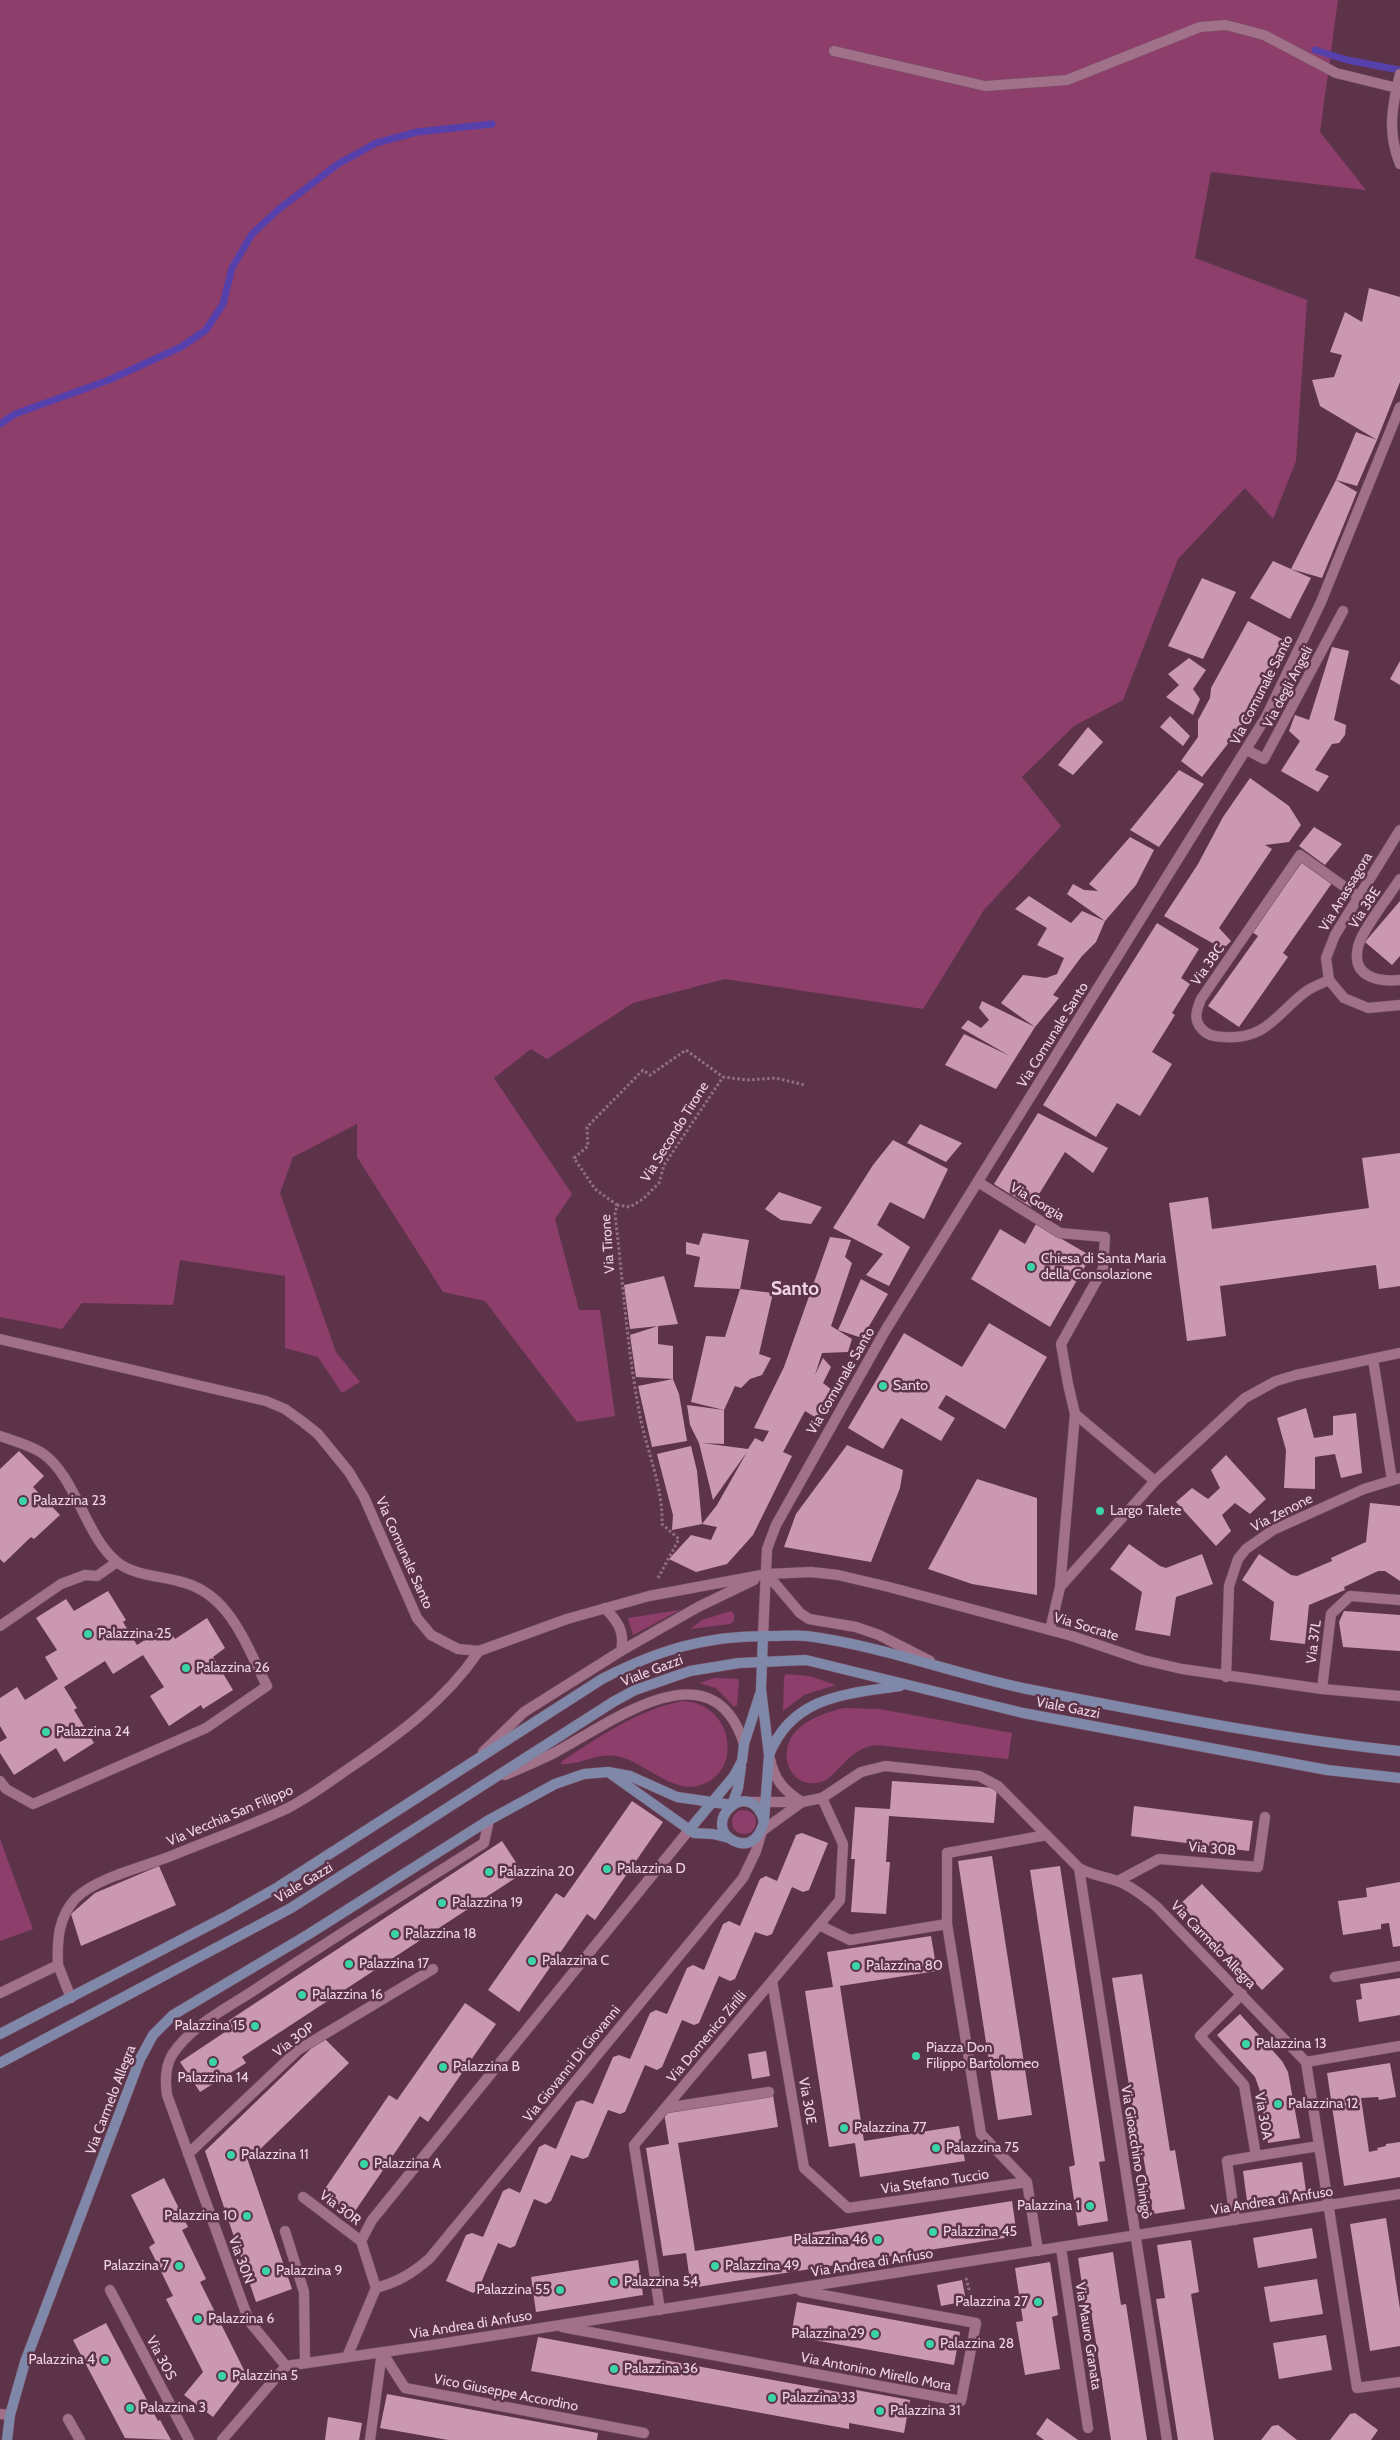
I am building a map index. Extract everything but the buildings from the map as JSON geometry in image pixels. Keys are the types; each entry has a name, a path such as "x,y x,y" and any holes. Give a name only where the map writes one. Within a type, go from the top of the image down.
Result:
{"main road":[{"name":"Viale Gazzi","path":"0,2034 225,1917 311,1867 481,1755 602,1679 647,1657 684,1645 736,1636 806,1636 852,1645 1025,1688 1330,1744 1400,1751"},
{"path":"761,1689 744,1744 738,1788 732,1805 722,1821 725,1834 735,1842 748,1843 759,1836 763,1826 769,1756 761,1689 763,1636"},
{"name":"Viale Gazzi","path":"0,2063 291,1908 472,1790 636,1690 690,1671 762,1661 806,1660 1023,1713 1327,1770 1400,1778"},
{"path":"769,1756 775,1740 792,1719 821,1701 854,1693 904,1685"},
{"path":"689,1830 734,1776 742,1761"},
{"path":"608,1772 689,1830 699,1834 713,1834 730,1838"},
{"name":"Via Carmelo Allegra","path":"7,2440 5,2414 140,2059 154,2035 173,2015 309,1934 489,1820 555,1784 584,1774 608,1772 630,1776 677,1797 732,1805"},
{"path":"732,1805 748,1802 762,1813 763,1826"}],"street":[{"path":"834,50 985,86 1067,80 1200,27 1226,25 1264,35 1336,72 1399,80 1392,106 1391,124 1392,141 1400,164"},
{"name":"Via Comunale Santo","path":"0,1339 266,1401 284,1409 318,1434 349,1472 364,1497 407,1596 423,1627 441,1641 458,1649 479,1651 541,1628 649,1596 766,1574 767,1549 776,1525 885,1331 1247,750 1279,691 1321,602 1400,407"},
{"name":"Via degli Angeli","path":"1247,750 1264,759 1343,611"},
{"name":"Via Anassagora","path":"1329,980 1326,958 1329,946 1400,830"},
{"name":"Via 38C","path":"1329,980 1308,990 1271,1025 1248,1036 1216,1037 1206,1033 1196,1019 1201,1000 1300,856 1359,897"},
{"name":"Via 38E","path":"1400,879 1361,939 1357,955 1362,970 1369,977 1385,982 1400,980"},
{"path":"1329,980 1335,989 1355,1004 1368,1008 1400,1005"},
{"name":"Via Gorgia","path":"978,1182 1060,1233 1105,1237 1103,1269 1061,1344 1075,1414"},
{"path":"1060,1587 1154,1481 1228,1412 1260,1389 1296,1375 1400,1353"},
{"path":"1374,1358 1396,1479"},
{"path":"1075,1414 1154,1481"},
{"path":"1050,1630 1060,1587 1075,1414"},
{"path":"0,1436 30,1446 53,1463 96,1536 117,1562 130,1570 186,1582 204,1590 218,1600 232,1618 267,1686 206,1728 33,1804 6,1790 0,1781"},
{"name":"Via Zenone","path":"1226,1677 1230,1586 1238,1559 1246,1549 1273,1530 1364,1489 1396,1479"},
{"path":"0,1626 61,1584 85,1575 97,1576 117,1562"},
{"name":"Via Socrate","path":"766,1574 811,1572 838,1575 1050,1630 1143,1660 1226,1677 1322,1689 1400,1696"},
{"path":"763,1636 766,1574"},
{"path":"481,1755 524,1712 621,1651 698,1607 766,1574"},
{"path":"766,1574 800,1612 809,1619 856,1627 879,1635 945,1669"},
{"name":"Via 37L","path":"1322,1689 1331,1614 1350,1596 1400,1600"},
{"path":"605,1608 619,1624 623,1639 621,1651"},
{"name":"Via Vecchia San Filippo","path":"71,1998 58,1965 58,1946 63,1919 76,1898 89,1888 177,1854 287,1808 308,1797 394,1738 417,1719 461,1678 479,1651"},
{"path":"472,1790 553,1753 610,1720 673,1695 696,1694 718,1703 732,1715 744,1744"},
{"path":"769,1756 772,1770 779,1783 802,1802"},
{"name":"Via Carmelo Allegra","path":"802,1802 822,1798 861,1772 885,1766 979,1776 998,1786 1079,1868 1089,1874 1118,1881 1133,1888 1157,1907 1306,2062"},
{"name":"Via Domenico Zirilli","path":"660,2310 634,2145 840,1900 843,1844 822,1798"},
{"path":"748,1802 802,1802"},
{"path":"763,1826 802,1802"},
{"name":"Via 30B","path":"1118,1881 1159,1859 1258,1867 1264,1816"},
{"path":"188,2154 166,2087 168,2066 179,2046 208,2021 484,1843 489,1820"},
{"name":"Via Giovanni Di Giovanni","path":"376,2288 397,2282 415,2272 430,2258 743,1878 756,1852 763,1826"},
{"path":"222,2440 230,2436 286,2366 347,2357 376,2288 361,2241 372,2220 689,1830"},
{"path":"1038,2251 1027,2182 981,2134 947,1924 947,1853 1047,1835"},
{"name":"Via Gioacchino Chinigò","path":"1079,1868 1167,2440"},
{"path":"819,1925 850,1940 947,1924"},
{"path":"0,1993 58,1965"},
{"path":"1336,1977 1400,1966"},
{"name":"Via 30P","path":"188,2154 298,2050 433,1969"},
{"name":"Via 30E","path":"772,1981 804,2168 848,2208"},
{"name":"Via 30A","path":"1235,2220 1227,2161 1256,2156 1244,2085 1200,2036 1242,1994"},
{"path":"1400,2046 1306,2062 1357,2388 1400,2382"},
{"path":"665,2108 769,2092"},
{"path":"1256,2156 1319,2146"},
{"name":"Via 30N","path":"188,2154 249,2321 286,2366"},
{"name":"Via Stefano Tuccio","path":"848,2208 1027,2182"},
{"name":"Via Andrea di Anfuso","path":"347,2357 1061,2248 1400,2194"},
{"name":"Via 30R","path":"303,2197 361,2241"},
{"path":"285,2231 304,2292 305,2363"},
{"name":"Via Mauro Granata","path":"1061,2248 1088,2428"},
{"name":"Via Antonino Mirello Mora","path":"555,2326 961,2401 976,2323 792,2289"},
{"name":"Via 30S","path":"110,2290 189,2440"},
{"path":"370,2440 382,2352"},
{"name":"Vico Giuseppe Accordino","path":"382,2352 405,2388 644,2433"},
{"path":"68,2419 80,2440"}],"path":[{"name":"Via Tirone","path":"649,1596 679,1539 662,1524 662,1506 640,1417 629,1345 615,1214 617,1205 595,1189 574,1158 588,1146 588,1127 643,1070 650,1075 686,1050 723,1077 746,1080 776,1078 805,1085"},
{"name":"Via Secondo Tirone","path":"617,1205 630,1207 643,1199 659,1183 664,1165 723,1077"},
{"path":"960,2321 972,2301 963,2262"}],"shaded area":[{"path":"0,0 1338,0 1320,132 1366,190 1211,172 1195,258 1307,300 1296,461 1273,519 1245,488 1178,559 1123,700 1074,726 1022,777 1061,826 984,910 923,1009 725,979 633,1003 547,1059 531,1049 494,1078 572,1194 555,1219 579,1310 600,1310 615,1416 577,1422 485,1301 443,1292 357,1157 357,1124 293,1157 280,1193 336,1352 360,1382 342,1393 318,1357 285,1348 285,1276 180,1260 173,1305 82,1303 62,1329 0,1317"},
{"path":"680,1610 633,1635 628,1618"},
{"path":"731,1611 734,1614 734,1621 730,1624 690,1629 702,1620"},
{"path":"786,1674 809,1676 836,1685 804,1695 783,1711 784,1677"},
{"path":"715,1678 738,1679 737,1705 734,1707 716,1688 699,1683"},
{"path":"683,1701 700,1705 713,1714 722,1726 727,1740 727,1755 722,1768 712,1779 697,1786 678,1785 621,1757 612,1756 561,1764 562,1761 635,1717 650,1710"},
{"path":"844,1708 879,1709 1012,1733 1008,1759 876,1745 856,1752 830,1777 823,1781 816,1783 798,1779 788,1765 787,1757 787,1748 796,1731 812,1719"},
{"path":"744,1810 749,1811 755,1817 755,1827 749,1833 744,1834 739,1833 733,1827 732,1822 733,1817 739,1811"},
{"path":"0,1839 33,1929 0,1941"}],"waterway":[{"path":"1315,50 1347,60 1400,70"},
{"path":"0,424 15,414 109,380 181,347 206,330 223,304 232,268 252,234 279,209 338,164 376,143 417,132 492,124"}],"place":[{"name":"Chiesa di Santa Maria della Consolazione","path":"1031,1267"},
{"name":"Santo","path":"883,1386"},
{"name":"Palazzina 23","path":"23,1501"},
{"name":"Largo Talete","path":"1100,1511"},
{"name":"Palazzina 25","path":"88,1634"},
{"name":"Palazzina 26","path":"186,1668"},
{"name":"Palazzina 24","path":"46,1732"},
{"name":"Palazzina D","path":"607,1869"},
{"name":"Palazzina 20","path":"489,1872"},
{"name":"Palazzina 19","path":"442,1903"},
{"name":"Palazzina 18","path":"395,1934"},
{"name":"Palazzina C","path":"532,1961"},
{"name":"Palazzina 17","path":"349,1964"},
{"name":"Palazzina 80","path":"856,1966"},
{"name":"Palazzina 16","path":"302,1995"},
{"name":"Palazzina 15","path":"255,2026"},
{"name":"Palazzina 13","path":"1246,2044"},
{"name":"Piazza Don Filippo Bartolomeo","path":"916,2056"},
{"name":"Palazzina 14","path":"213,2062"},
{"name":"Palazzina B","path":"443,2067"},
{"name":"Palazzina 12","path":"1278,2104"},
{"name":"Palazzina 77","path":"844,2128"},
{"name":"Palazzina 75","path":"936,2148"},
{"name":"Palazzina 11","path":"231,2155"},
{"name":"Palazzina A","path":"364,2164"},
{"name":"Palazzina 1","path":"1090,2206"},
{"name":"Palazzina 10","path":"247,2216"},
{"name":"Palazzina 45","path":"933,2232"},
{"name":"Palazzina 46","path":"878,2240"},
{"name":"Palazzina 7","path":"179,2266"},
{"name":"Palazzina 49","path":"715,2266"},
{"name":"Palazzina 9","path":"266,2271"},
{"name":"Palazzina 54","path":"614,2282"},
{"name":"Palazzina 55","path":"560,2290"},
{"name":"Palazzina 27","path":"1038,2302"},
{"name":"Palazzina 6","path":"198,2319"},
{"name":"Palazzina 29","path":"875,2334"},
{"name":"Palazzina 28","path":"930,2344"},
{"name":"Palazzina 4","path":"105,2360"},
{"name":"Palazzina 36","path":"614,2369"},
{"name":"Palazzina 5","path":"222,2376"},
{"name":"Palazzina 33","path":"772,2398"},
{"name":"Palazzina 3","path":"130,2408"},
{"name":"Palazzina 31","path":"880,2411"}],"district":[{"name":"Santo","path":"795,1289"}]}
